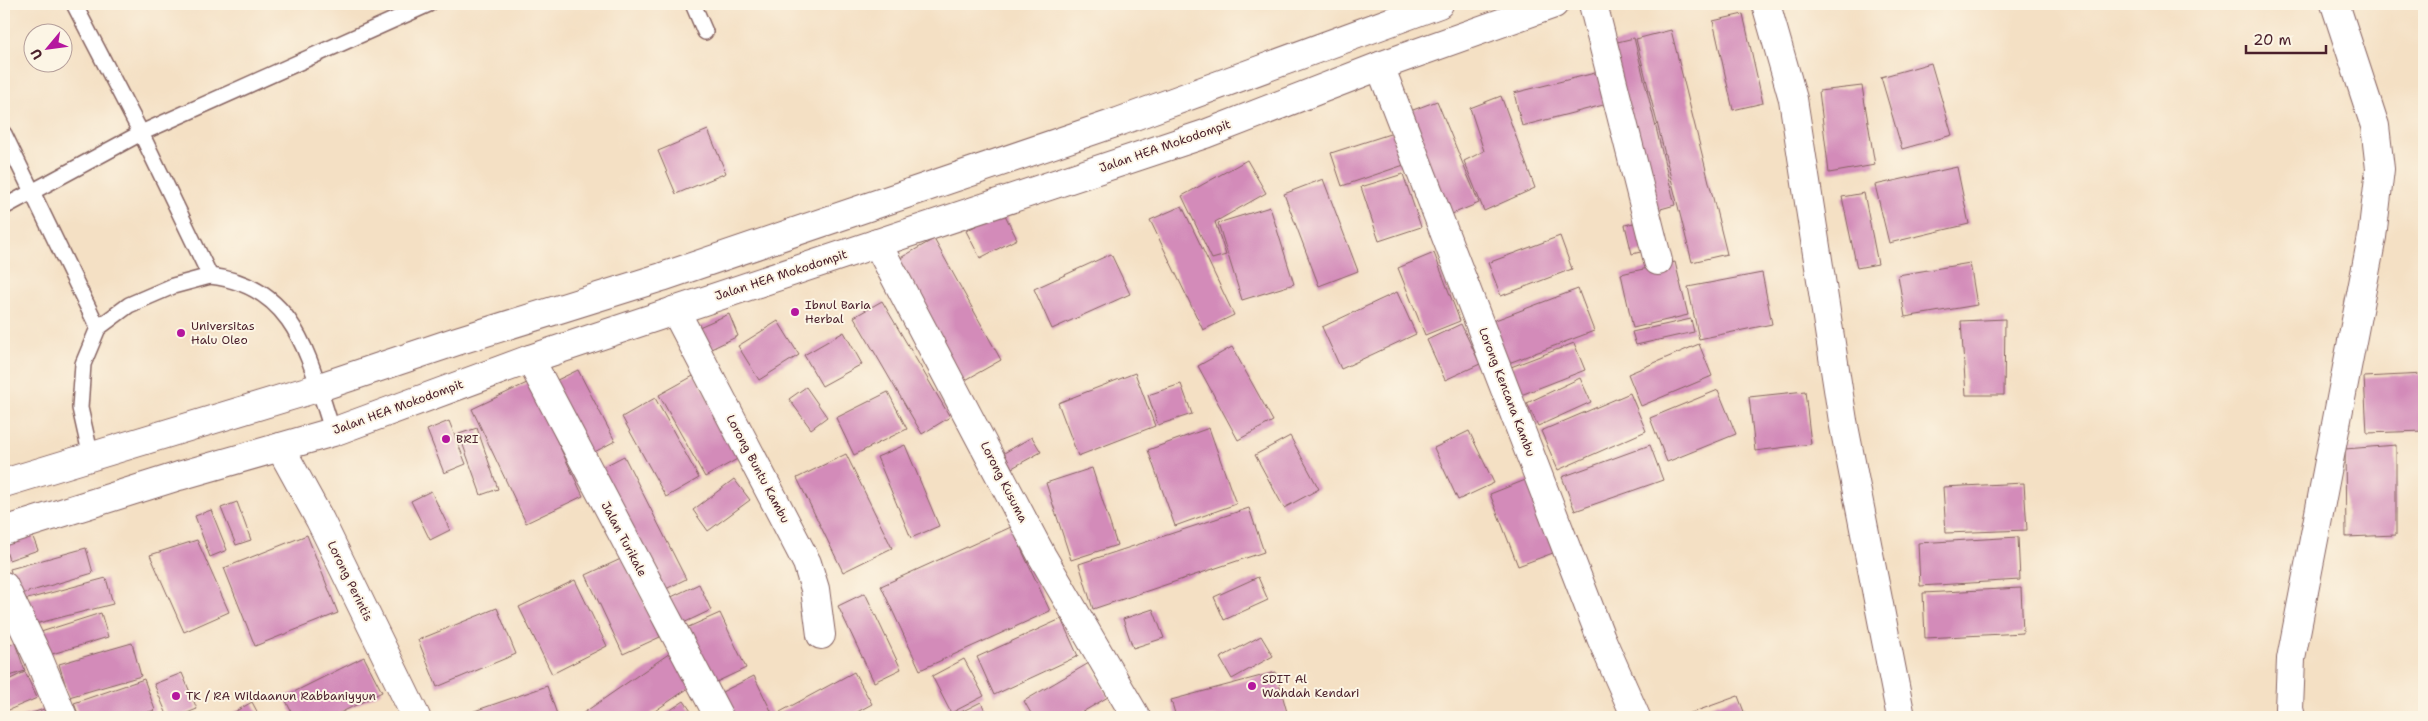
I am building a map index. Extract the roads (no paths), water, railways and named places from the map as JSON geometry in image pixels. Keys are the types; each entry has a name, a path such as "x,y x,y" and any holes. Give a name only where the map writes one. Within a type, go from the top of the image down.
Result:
{"street":[{"path":"4,483 318,388 457,340 662,277 1128,118 1439,4"},
{"name":"Jalan HEA Mokodompit","path":"4,531 179,476 333,432 530,358 1206,134 1380,66 1554,4"},
{"path":"1593,4 1658,262"},
{"path":"1766,4 1793,99 1843,421 1901,717"},
{"path":"2291,717 2289,709 2291,659 2372,237 2380,170 2375,126 2335,4"},
{"name":"Lorong Kencana Kambu","path":"1380,66 1601,638 1636,717"},
{"path":"1025,153 1039,189"},
{"name":"Lorong Kusuma","path":"877,243 1042,556 1136,717"},
{"name":"Lorong Buntu Kambu","path":"675,310 807,564 815,589 821,635"},
{"name":"Jalan Turikale","path":"530,358 719,717"},
{"path":"165,435 179,476"},
{"name":"Lorong Perintis","path":"280,447 320,520 416,717"},
{"path":"4,586 38,657 63,717"}],"lane":[{"path":"74,4 141,133 210,276"},
{"path":"4,207 141,133 430,4"},
{"path":"693,4 705,32"},
{"path":"4,134 98,328"},
{"path":"91,457 80,408 83,364 98,328 129,305 172,286 210,276 232,278 270,299 291,321 305,350 333,432"}],"place":[{"name":"Ibnul Baria Herbal","path":"795,312"},
{"name":"Universitas Halu Oleo","path":"181,333"},
{"name":"BRI","path":"446,439"},
{"name":"SDIT Al Wahdah Kendari","path":"1252,686"},
{"name":"TK / RA Wildaanun Rabbaniyyun","path":"176,696"}]}
